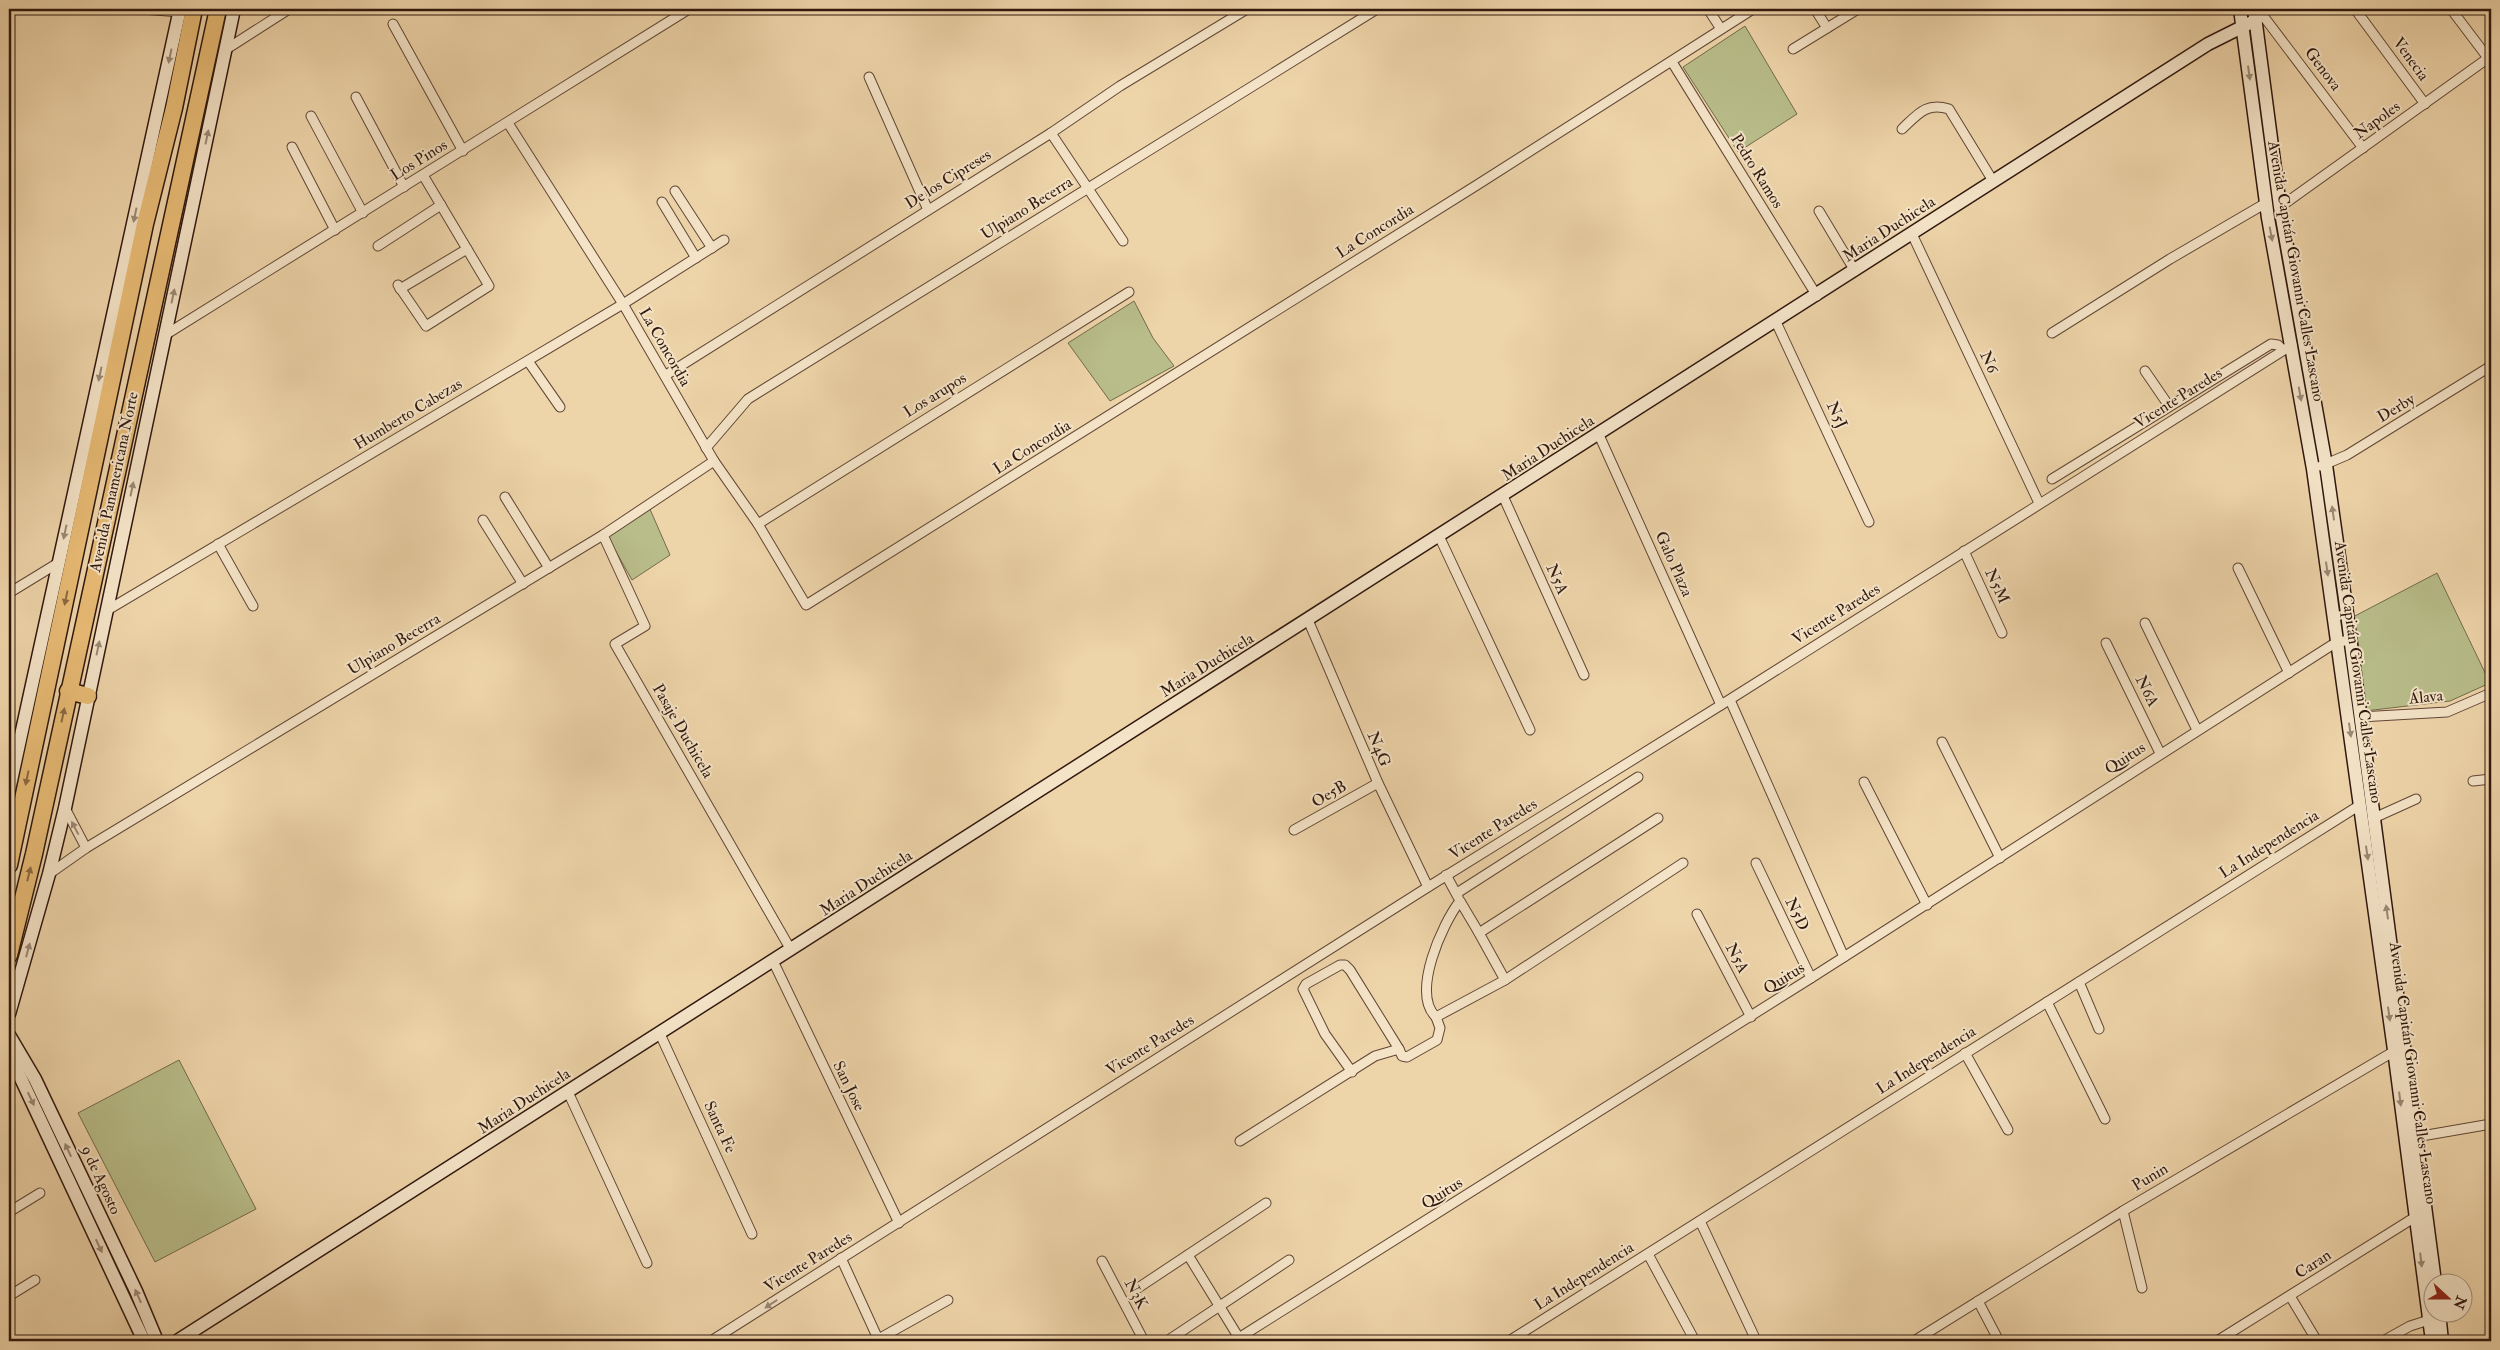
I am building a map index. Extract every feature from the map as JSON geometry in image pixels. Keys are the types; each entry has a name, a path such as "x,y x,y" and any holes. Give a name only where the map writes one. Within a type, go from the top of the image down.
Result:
{"highway":[{"name":"Avenida Panamericana Norte","path":"9,956 34,854 218,9"},
{"name":"Avenida Panamericana Norte","path":"9,865 49,644 185,55 185,10"},
{"path":"185,55 183,90 193,96 200,88"},
{"path":"174,108 185,100 192,107 188,148"},
{"path":"68,691 88,696"}],"main road":[{"name":"Avenida Panamericana Norte","path":"9,1014 49,874 64,808 234,9"},
{"name":"Avenida Capitán Giovanni Calles Lascano","path":"2240,9 2287,348 2320,467"},
{"name":"Avenida Panamericana Norte","path":"9,790 49,644 58,563 185,10"},
{"name":"Avenida Capitán Giovanni Calles Lascano","path":"2256,12 2280,208 2320,467 2344,641 2360,805 2400,1049"},
{"name":"Maria Duchicela","path":"177,1341 1776,322 2208,44 2242,25 2256,12"},
{"name":"Avenida Capitán Giovanni Calles Lascano","path":"2344,641 2360,717 2374,818 2410,1138 2428,1272"},
{"name":"9 de Agosto","path":"9,1035 12,1051 144,1341"},
{"name":"9 de Agosto","path":"12,1051 39,1088 157,1341"},
{"name":"Avenida Capitán Giovanni Calles Lascano","path":"2420,1214 2433,1272"},
{"name":"Avenida Capitán Giovanni Calles Lascano","path":"2432,1341 2434,1322"},
{"name":"Avenida Capitán Giovanni Calles Lascano","path":"2436,1322 2442,1341"}],"street":[{"path":"142,9 185,10"},
{"path":"225,50 289,9"},
{"name":"Los Pinos","path":"165,335 689,9"},
{"name":"De los Cipreses","path":"666,375 1051,133 1120,86 1247,9"},
{"name":"Ulpiano Becerra","path":"706,448 748,399 1377,9"},
{"path":"1708,9 1721,29"},
{"name":"La Concordia","path":"508,123 623,304 666,375 706,448 758,524 806,605 1672,62 1753,9"},
{"path":"1815,9 1827,28"},
{"path":"1793,49 1858,9"},
{"name":"Venecia","path":"2355,9 2425,104"},
{"path":"2451,9 2490,57"},
{"name":"Genova","path":"2256,12 2363,148"},
{"path":"393,24 463,150"},
{"name":"Napoles","path":"2280,208 2490,57"},
{"name":"Pedro Ramos","path":"1672,62 1816,296"},
{"path":"869,77 928,210"},
{"path":"356,97 404,187"},
{"path":"1902,129 1924,109 1938,106 1949,109 1993,182"},
{"path":"311,116 362,213"},
{"path":"1051,133 1123,241"},
{"path":"292,147 335,230"},
{"path":"423,175 467,248 489,286 426,326 399,287 467,248"},
{"path":"676,191 712,248"},
{"path":"662,202 696,258"},
{"path":"2052,333 2170,259 2266,203"},
{"path":"378,246 441,205"},
{"path":"1819,211 1855,271"},
{"name":"N6","path":"1912,234 2039,503"},
{"name":"Humberto Cabezas","path":"106,611 623,304 724,240"},
{"name":"Los arupos","path":"758,524 1129,292"},
{"name":"N5J","path":"1776,322 1869,522"},
{"path":"2052,478 2271,344 2287,348"},
{"name":"Vicente Paredes","path":"711,1341 1446,875 1730,700 2287,348"},
{"path":"528,360 560,407"},
{"name":"Derby","path":"2320,467 2401,423 2491,366"},
{"path":"2144,371 2169,406"},
{"name":"Galo Plaza","path":"1599,435 1721,705"},
{"name":"Ulpiano Becerra","path":"49,874 86,848 603,536 714,461"},
{"name":"N5A","path":"1503,496 1584,675"},
{"path":"505,497 549,568"},
{"path":"483,520 523,584"},
{"name":"Pasaje Duchicela","path":"603,536 645,626 615,644 791,950"},
{"path":"1440,536 1530,730"},
{"path":"218,544 252,606"},
{"name":"N5M","path":"1964,551 2002,634"},
{"path":"9,593 58,563"},
{"path":"2238,568 2289,673"},
{"name":"N4G","path":"1308,620 1378,783 1428,887"},
{"path":"2145,623 2197,730"},
{"name":"Quitus","path":"1237,1340 1751,1017 2160,753 2344,641"},
{"name":"N6A","path":"2106,643 2160,753"},
{"name":"Álava","path":"2360,717 2447,712 2491,693"},
{"path":"1730,700 1844,957"},
{"path":"1942,742 2000,858"},
{"path":"1352,1072 1325,1034 1304,989 1306,984 1340,965 1345,965 1350,970 1402,1056 1407,1057 1437,1040 1440,1028 1436,1017 1429,1010 1427,1004 1427,977 1443,928 1458,897 1638,776"},
{"path":"2473,781 2491,779"},
{"path":"1864,782 1927,905"},
{"name":"Oe5B","path":"1294,830 1378,783"},
{"path":"2374,818 2416,799"},
{"name":"La Independencia","path":"1509,1341 2360,805"},
{"path":"64,808 86,848"},
{"path":"1479,934 1658,818"},
{"path":"1436,1017 1505,980 1683,863"},
{"name":"N5D","path":"1756,863 1811,978"},
{"path":"1446,875 1505,980"},
{"name":"N5A","path":"1697,914 1751,1017"},
{"name":"San Jose","path":"773,961 898,1223"},
{"path":"2079,982 2099,1030"},
{"path":"2047,1002 2105,1119"},
{"name":"Santa Fe","path":"660,1034 752,1234"},
{"path":"1240,1141 1375,1056 1399,1049"},
{"name":"Punin","path":"1914,1341 2123,1211 2400,1049"},
{"path":"1966,1053 2008,1130"},
{"path":"568,1092 647,1263"},
{"path":"2410,1138 2491,1124"},
{"path":"9,1212 40,1193"},
{"path":"1138,1288 1266,1203"},
{"path":"2123,1211 2142,1288"},
{"name":"Caran","path":"2217,1341 2420,1214"},
{"path":"1700,1221 1754,1336"},
{"path":"1648,1254 1695,1341"},
{"path":"1188,1255 1220,1307 1237,1340"},
{"path":"841,1258 878,1341 948,1300"},
{"path":"1167,1341 1290,1260"},
{"name":"N3K","path":"1102,1261 1144,1341"},
{"path":"9,1296 35,1280"},
{"path":"2290,1296 2317,1341"},
{"path":"1978,1302 1999,1341"},
{"path":"2383,1341 2422,1321"}],"green space":[{"path":"1745,26 1797,114 1738,152 1683,67"},
{"path":"1134,301 1153,338 1174,366 1110,401 1068,343"},
{"path":"649,507 670,555 632,580 606,534"},
{"path":"2437,573 2490,683 2450,701 2365,711 2351,618"},
{"path":"179,1060 256,1209 155,1262 78,1113"}]}
